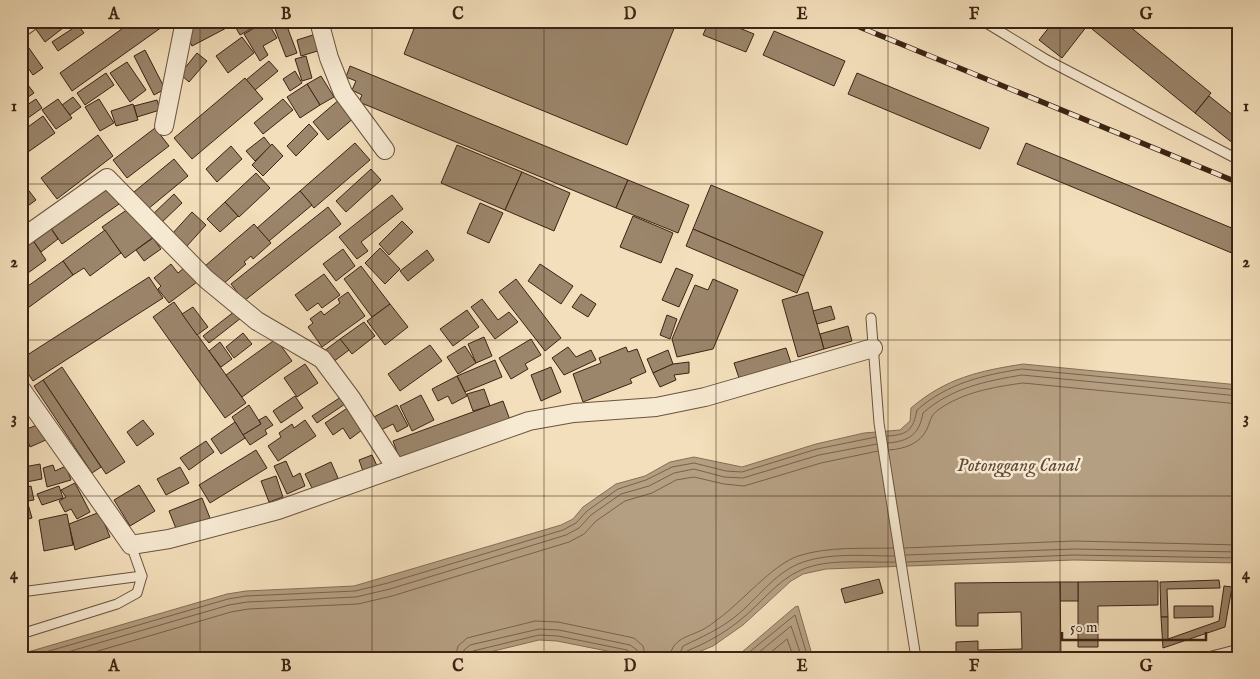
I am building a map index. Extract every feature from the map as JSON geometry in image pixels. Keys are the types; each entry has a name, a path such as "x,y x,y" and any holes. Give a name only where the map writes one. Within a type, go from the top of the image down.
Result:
{"street":[{"path":"21,28 31,21"},
{"path":"319,21 329,58 344,93 385,150"},
{"path":"164,126 179,25"},
{"path":"21,238 107,178 206,279 257,321 322,359 351,398 396,468"},
{"path":"21,389 131,545 170,539 278,510 528,421 574,413 656,407 704,397 873,348"}],"lane":[{"path":"984,21 1046,60 1239,160"},
{"path":"871,318 879,423 916,658"},
{"path":"21,634 117,604 137,593 142,576 131,545"},
{"path":"21,592 142,576"},
{"path":"1204,658 1239,648"}],"water":[{"name":"Potonggang Canal","path":"1023,364 1239,385 1239,563 1074,560 826,569 803,574 791,581 743,625 713,646 684,658 632,656 557,641 539,640 465,658 21,658 21,654 227,594 246,591 354,586 561,525 573,519 583,507 616,484 645,476 670,462 694,457 742,467 816,444 864,433 900,430 910,421 911,408 937,389 977,373"},
{"path":"798,606 813,658 735,658 795,607"}],"building":[{"path":"38,21 72,21 45,42 33,25"},
{"path":"133,21 158,21 162,27 72,91 60,73"},
{"path":"206,21 232,21 234,24 192,46 185,33"},
{"path":"232,21 250,21 254,27 240,35"},
{"path":"267,21 277,38 263,46 268,55 260,61 244,34"},
{"path":"272,21 285,21 297,53 286,57"},
{"path":"417,21 677,21 627,145 404,54"},
{"path":"709,21 722,21 754,34 746,52 703,35"},
{"path":"1054,21 1081,21 1087,26 1062,58 1039,40"},
{"path":"1098,21 1123,21 1211,93 1195,113 1092,29"},
{"path":"78,25 84,33 58,51 52,42"},
{"path":"774,31 845,61 834,86 763,55"},
{"path":"316,34 321,50 301,56 297,40"},
{"path":"242,37 254,53 228,73 216,56"},
{"path":"24,41 43,68 33,75 21,58 21,43"},
{"path":"145,50 165,89 154,95 134,56"},
{"path":"197,53 207,61 189,82 180,74"},
{"path":"306,56 312,78 302,81 295,59"},
{"path":"269,61 278,71 255,90 246,80"},
{"path":"127,62 146,90 130,102 110,73"},
{"path":"350,66 628,180 616,208 359,102 362,95 352,90 356,81 346,77"},
{"path":"295,71 302,83 290,91 283,79"},
{"path":"106,73 114,85 85,105 77,93"},
{"path":"857,73 989,128 980,149 848,94"},
{"path":"321,76 334,97 320,105 307,84"},
{"path":"245,78 263,99 192,159 174,138"},
{"path":"307,84 320,105 300,118 287,97"},
{"path":"28,85 34,93 21,102 21,89"},
{"path":"1209,96 1239,120 1239,148 1195,113"},
{"path":"73,97 81,107 70,115 62,105"},
{"path":"36,99 42,108 21,123 21,109"},
{"path":"58,99 72,118 56,129 42,110"},
{"path":"99,99 114,123 100,131 85,107"},
{"path":"283,99 293,110 263,134 254,123"},
{"path":"340,99 355,117 328,140 313,122"},
{"path":"157,100 160,110 137,117 134,106"},
{"path":"133,104 138,120 116,126 111,111"},
{"path":"43,116 55,133 21,157 21,132"},
{"path":"309,124 318,134 296,156 287,146"},
{"path":"155,128 169,146 127,178 113,160"},
{"path":"98,135 113,156 57,199 41,178"},
{"path":"264,137 271,146 255,161 246,151"},
{"path":"355,143 370,160 314,208 300,191"},
{"path":"1026,143 1239,231 1239,256 1017,164"},
{"path":"272,144 283,156 263,176 252,165"},
{"path":"457,145 522,172 505,210 441,183"},
{"path":"231,146 242,159 217,182 206,169"},
{"path":"174,159 188,176 148,209 134,192"},
{"path":"371,169 381,180 346,212 336,201"},
{"path":"522,172 570,193 554,231 505,210"},
{"path":"256,173 270,188 239,217 225,202"},
{"path":"628,180 689,205 678,233 616,208"},
{"path":"711,185 823,232 804,276 693,229"},
{"path":"26,187 36,200 21,211 21,191"},
{"path":"107,187 119,204 62,244 50,227"},
{"path":"300,191 312,205 269,241 257,228"},
{"path":"174,194 182,203 160,224 152,215"},
{"path":"392,195 403,209 361,242 368,251 357,259 339,237"},
{"path":"225,202 238,216 220,232 207,219"},
{"path":"480,203 503,213 489,243 467,233"},
{"path":"328,207 341,224 244,301 231,284"},
{"path":"128,209 156,235 125,258 102,227"},
{"path":"192,212 206,225 186,247 172,234"},
{"path":"633,216 673,233 661,263 620,247"},
{"path":"402,221 413,232 389,255 379,244"},
{"path":"254,224 271,243 253,259 251,256 244,262 246,264 222,285 205,266"},
{"path":"50,227 58,239 41,252 32,239"},
{"path":"693,229 804,276 797,293 686,246"},
{"path":"105,230 121,253 90,276 84,268 73,275 63,261"},
{"path":"153,238 161,249 144,261 136,250"},
{"path":"32,239 46,260 21,278 21,247"},
{"path":"380,248 400,269 385,284 365,263"},
{"path":"343,249 355,266 336,281 323,264"},
{"path":"427,250 434,260 408,281 400,271"},
{"path":"63,261 73,275 21,313 21,291"},
{"path":"171,264 178,273 185,267 197,282 169,303 158,289 161,286 154,278"},
{"path":"540,264 573,286 561,304 528,281"},
{"path":"361,266 390,304 372,317 344,279"},
{"path":"676,268 693,275 679,307 662,300"},
{"path":"324,274 340,295 322,308 318,303 307,311 295,295"},
{"path":"149,277 163,298 33,381 21,363 21,359"},
{"path":"516,279 561,338 545,351 499,292"},
{"path":"713,279 738,290 713,349 677,357 672,339 695,285 708,290"},
{"path":"348,292 365,316 322,347 308,327 313,323 310,319 321,311 324,315 340,303 338,299"},
{"path":"808,292 824,349 798,357 782,300"},
{"path":"581,294 596,304 588,317 572,307"},
{"path":"482,299 498,320 509,312 518,322 495,339 471,307"},
{"path":"174,302 246,403 225,418 153,317"},
{"path":"390,304 408,327 385,345 367,321"},
{"path":"831,306 835,319 817,324 813,311"},
{"path":"193,307 208,327 197,335 182,314"},
{"path":"467,310 479,327 453,346 440,329"},
{"path":"235,311 241,318 209,343 203,336"},
{"path":"667,315 677,319 670,339 660,335"},
{"path":"364,322 375,336 352,354 340,339"},
{"path":"848,326 852,341 824,349 820,334"},
{"path":"243,333 252,344 234,358 226,347"},
{"path":"484,337 492,356 476,363 468,344"},
{"path":"276,339 292,361 242,397 226,375"},
{"path":"340,339 349,350 333,362 324,351"},
{"path":"531,339 541,355 525,364 528,369 511,379 499,358"},
{"path":"220,342 232,359 221,367 209,351"},
{"path":"430,345 442,361 400,391 388,374"},
{"path":"465,346 476,363 458,374 447,357"},
{"path":"568,347 576,357 591,350 596,360 564,375 552,358"},
{"path":"626,347 628,352 637,349 646,372 630,379 632,383 583,402 573,374 601,363 599,358"},
{"path":"786,348 791,363 739,378 734,363"},
{"path":"668,350 673,364 653,373 647,359"},
{"path":"495,360 502,377 465,392 457,376"},
{"path":"689,362 689,373 674,375 676,380 660,387 653,373 673,364"},
{"path":"305,364 318,383 297,397 284,378"},
{"path":"62,367 125,462 106,474 43,380"},
{"path":"551,367 561,392 541,401 531,375"},
{"path":"457,376 467,396 452,404 448,396 438,401 432,389"},
{"path":"43,380 101,467 92,473 34,386"},
{"path":"484,389 490,406 473,411 467,394"},
{"path":"421,395 434,420 412,431 400,406"},
{"path":"295,396 303,408 281,423 273,411"},
{"path":"341,397 345,404 317,423 312,416"},
{"path":"503,401 510,420 400,460 393,441"},
{"path":"249,405 261,424 243,435 232,417"},
{"path":"397,405 408,426 397,432 393,424 379,431 372,418"},
{"path":"349,407 362,430 350,439 343,428 333,435 325,423"},
{"path":"266,416 273,425 265,430 267,434 250,445 243,435 261,424 259,420"},
{"path":"143,420 154,434 137,446 127,432"},
{"path":"305,420 316,436 278,461 268,446 281,437 279,433 292,424 294,428"},
{"path":"21,422 28,443 21,446"},
{"path":"235,422 245,438 221,454 211,439"},
{"path":"40,424 48,439 30,447 24,430"},
{"path":"206,441 214,452 189,470 180,458"},
{"path":"256,450 267,468 210,503 199,485"},
{"path":"372,455 378,468 364,474 359,460"},
{"path":"21,456 24,467 40,464 42,479 21,483"},
{"path":"286,461 293,477 300,473 305,486 287,494 274,466"},
{"path":"331,462 338,478 313,490 305,474"},
{"path":"53,465 55,471 66,466 71,480 47,487 43,468"},
{"path":"180,467 189,483 166,495 157,479"},
{"path":"276,476 283,497 269,502 261,481"},
{"path":"75,483 90,512 77,519 71,509 65,512 59,501 66,497 61,490"},
{"path":"139,485 155,511 130,526 114,500"},
{"path":"31,486 34,500 21,502 21,489"},
{"path":"59,486 63,498 42,505 37,494"},
{"path":"202,498 210,518 177,531 169,511"},
{"path":"28,504 32,518 21,521 21,506"},
{"path":"100,512 110,537 75,550 69,524"},
{"path":"67,514 73,545 44,551 39,520"},
{"path":"879,579 883,593 845,603 841,589"},
{"path":"1219,580 1220,588 1167,589 1168,617 1161,617 1160,582"},
{"path":"1158,581 1158,605 1098,606 1098,647 1078,647 1078,582"},
{"path":"1060,582 1078,582 1078,601 1060,601"},
{"path":"1060,582 1061,658 956,658 956,642 978,641 978,650 1022,649 1021,612 978,613 978,626 956,626 955,583"},
{"path":"1224,586 1232,587 1225,627 1163,648 1161,617 1168,617 1168,639 1219,621"},
{"path":"1174,606 1213,606 1213,617 1174,618"}],"railway":[{"path":"845,21 1239,183"}]}
